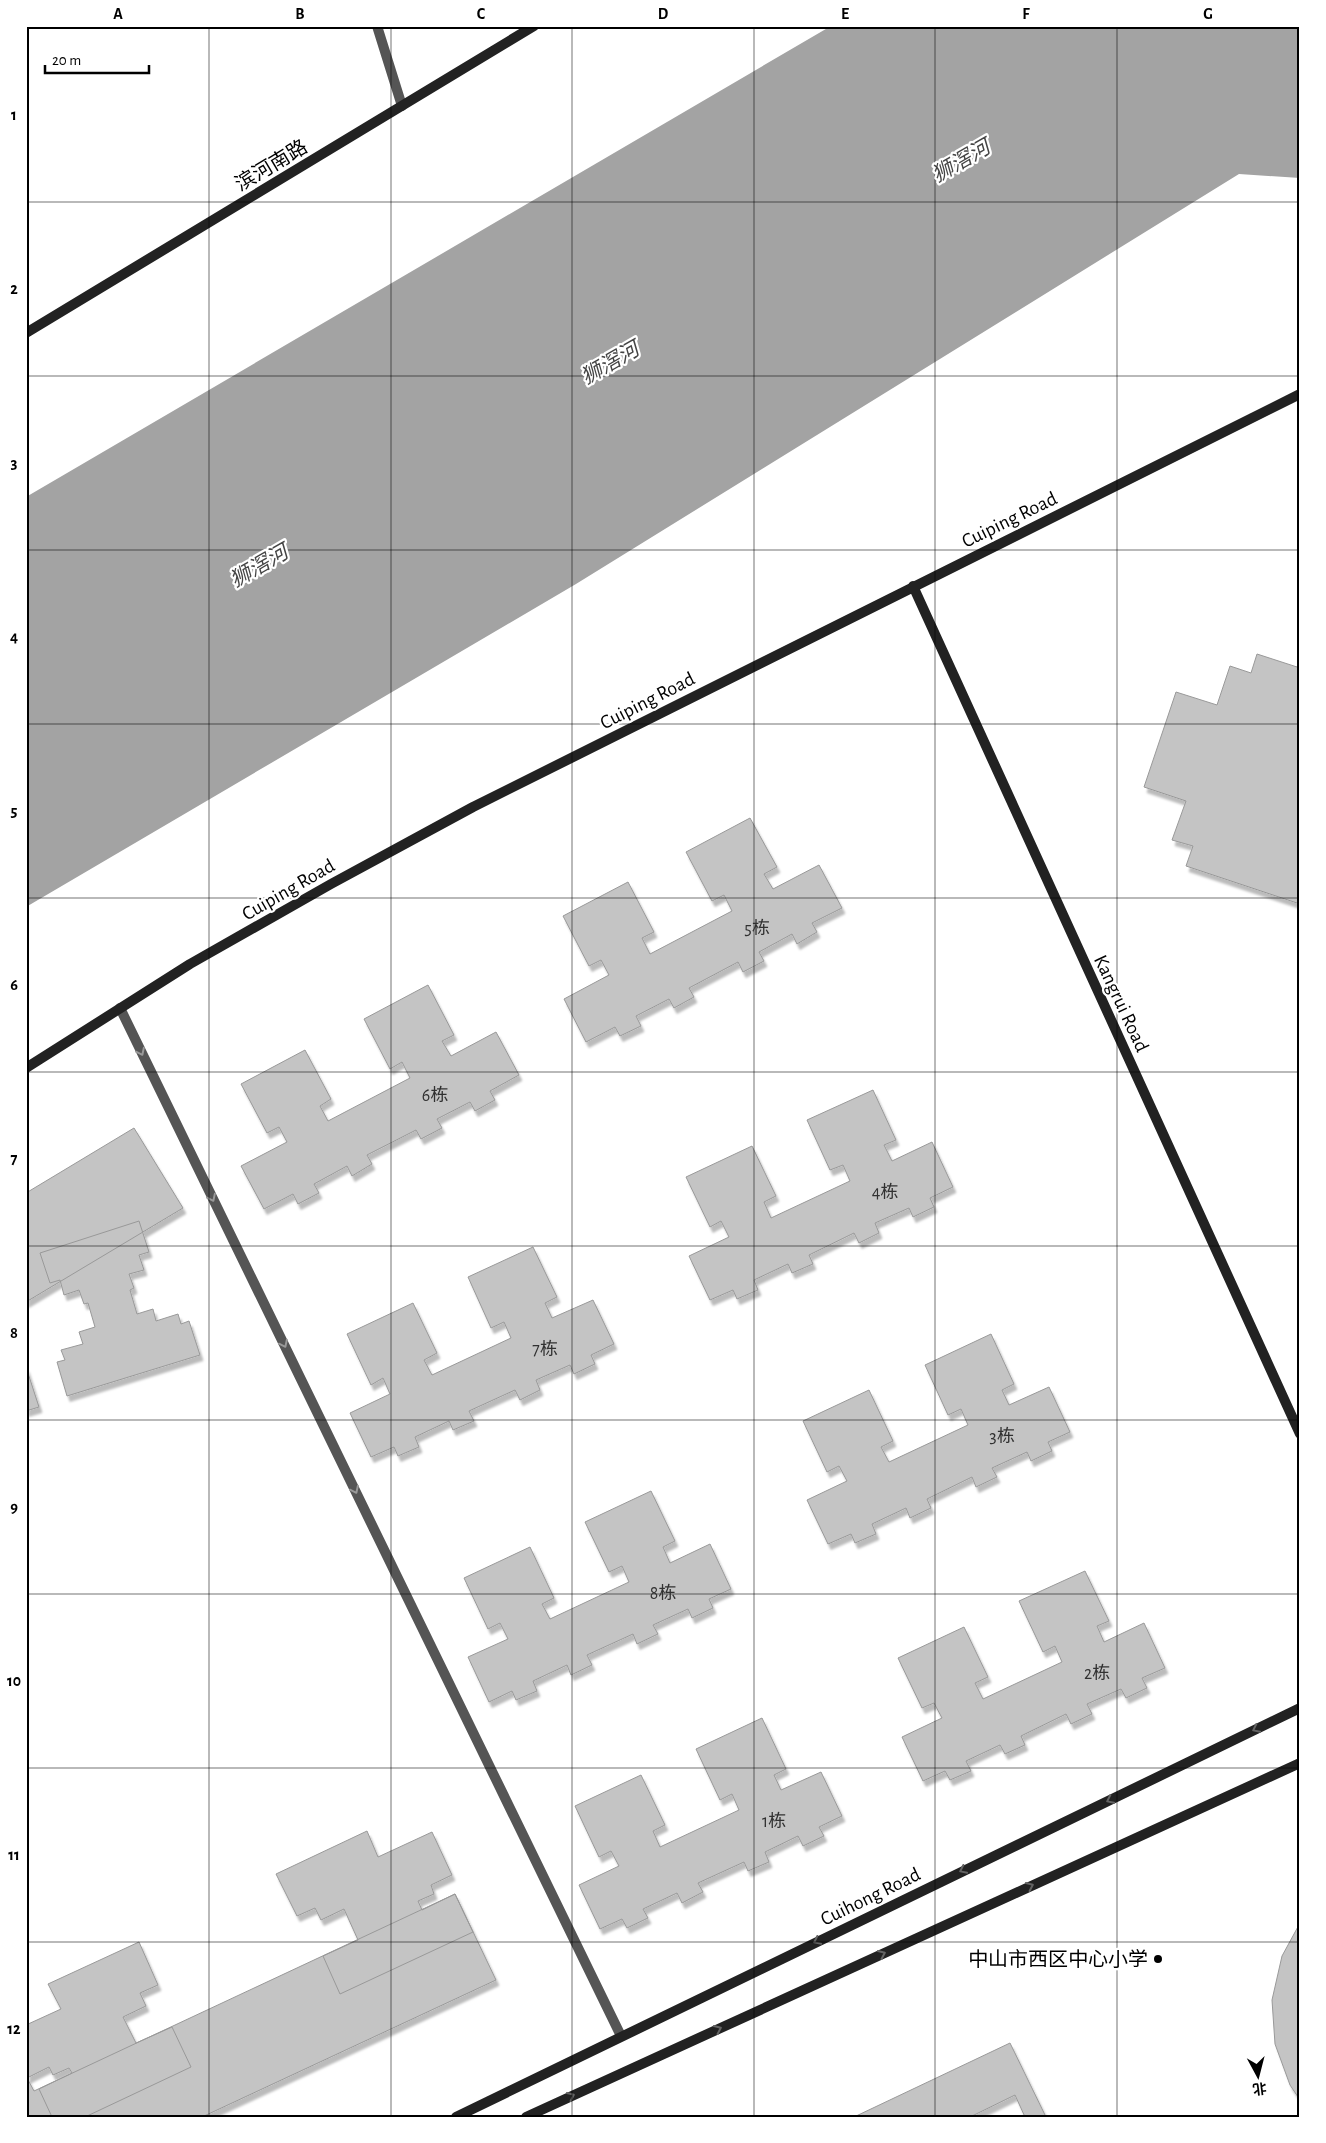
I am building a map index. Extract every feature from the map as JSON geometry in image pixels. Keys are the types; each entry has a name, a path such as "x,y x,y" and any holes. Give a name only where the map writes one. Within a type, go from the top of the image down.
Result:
{"street":[{"path":"377,26 402,106"},
{"name":"滨河南路","path":"26,333 534,26"},
{"name":"Cuiping Road","path":"26,1068 190,964 331,884 473,807 1300,394"},
{"name":"Kangrui Road","path":"913,586 1300,1434"},
{"path":"120,1008 621,2036"},
{"name":"Cuihong Road","path":"456,2117 1300,1708"},
{"path":"526,2117 1300,1763"}],"water":[{"name":"狮滘河","path":"831,26 1300,26 1300,178 1239,174 576,584 26,907 26,497"}],"building":[{"path":"1257,654 1297,667 1300,658 1300,904 1186,866 1193,846 1172,840 1186,801 1144,787 1176,692 1217,705 1230,666 1251,673"},
{"path":"750,818 777,867 764,874 773,889 819,865 842,908 812,923 817,932 797,944 792,934 759,952 764,961 743,972 738,962 689,988 694,997 674,1008 669,999 636,1016 641,1026 620,1036 615,1027 586,1042 564,999 609,975 601,960 589,966 563,916 628,882 654,932 642,938 650,954 732,911 724,895 712,901 686,852"},
{"path":"428,985 454,1035 442,1041 451,1056 496,1032 519,1075 490,1091 495,1100 475,1111 470,1102 437,1119 442,1128 421,1139 416,1130 367,1155 372,1164 352,1176 347,1166 314,1184 319,1193 298,1204 293,1194 264,1209 241,1166 287,1142 279,1127 267,1133 241,1084 305,1050 331,1099 320,1106 328,1121 410,1078 402,1062 390,1069 364,1019"},
{"path":"873,1090 896,1140 884,1145 892,1161 932,1142 953,1187 930,1198 934,1207 913,1217 909,1208 875,1223 879,1233 859,1243 854,1233 809,1255 813,1264 792,1273 788,1264 754,1280 758,1290 737,1299 733,1290 710,1300 689,1256 729,1237 721,1221 710,1227 686,1177 752,1146 776,1196 764,1202 771,1218 850,1181 843,1165 830,1170 807,1120"},
{"path":"134,1128 183,1208 26,1302 26,1193"},
{"path":"139,1221 149,1252 139,1255 144,1270 129,1274 134,1288 130,1290 137,1314 153,1309 156,1321 178,1314 181,1324 189,1321 200,1355 67,1396 57,1362 65,1360 61,1350 83,1344 79,1332 95,1327 88,1303 84,1304 79,1290 64,1295 60,1280 50,1283 40,1253"},
{"path":"533,1247 557,1297 545,1303 552,1318 593,1300 614,1344 591,1355 595,1364 574,1374 570,1365 536,1380 540,1390 520,1400 515,1390 469,1411 474,1421 453,1430 449,1421 415,1437 419,1447 398,1456 394,1447 371,1457 350,1413 390,1394 383,1378 371,1385 347,1334 413,1303 437,1353 424,1360 432,1375 511,1338 504,1322 491,1328 468,1277"},
{"path":"991,1334 1014,1384 1002,1390 1009,1405 1049,1387 1070,1432 1048,1442 1052,1451 1031,1461 1027,1452 992,1468 997,1477 976,1487 972,1477 927,1499 931,1508 910,1518 906,1508 872,1524 876,1534 855,1543 851,1534 828,1544 807,1500 847,1481 839,1466 827,1472 803,1421 869,1390 893,1441 881,1447 889,1462 968,1425 961,1409 948,1415 925,1365"},
{"path":"26,1367 39,1407 26,1411"},
{"path":"651,1491 675,1541 663,1547 670,1563 710,1544 731,1589 709,1599 713,1608 692,1618 688,1609 653,1625 658,1634 637,1644 633,1634 587,1655 592,1665 571,1675 567,1665 533,1681 537,1691 516,1700 512,1691 489,1702 468,1657 508,1639 500,1623 488,1629 464,1578 530,1547 554,1598 542,1604 550,1619 629,1582 622,1566 609,1572 585,1522"},
{"path":"1085,1571 1109,1621 1097,1626 1104,1642 1144,1623 1165,1668 1142,1678 1147,1688 1126,1698 1121,1689 1087,1704 1092,1714 1071,1724 1066,1714 1021,1736 1025,1745 1005,1754 1000,1745 966,1761 971,1771 950,1780 945,1771 923,1781 902,1737 942,1718 934,1703 922,1708 898,1658 964,1627 988,1677 975,1683 983,1699 1062,1662 1055,1646 1043,1652 1019,1601"},
{"path":"762,1718 786,1769 774,1775 781,1790 821,1772 842,1816 819,1827 824,1836 803,1846 798,1836 765,1852 769,1862 748,1871 744,1862 698,1883 703,1892 682,1903 677,1893 643,1909 648,1918 627,1928 622,1919 600,1929 579,1885 619,1866 611,1851 599,1857 575,1806 641,1775 665,1825 653,1831 660,1847 739,1810 732,1794 720,1800 696,1749"},
{"path":"367,1831 378,1857 432,1832 452,1875 431,1885 434,1894 418,1901 422,1910 455,1894 473,1932 340,1994 323,1956 358,1940 344,1909 321,1920 315,1908 297,1916 276,1874"},
{"path":"455,1894 496,1980 202,2117 26,2117 26,2076 34,2091"},
{"path":"1300,1923 1300,2100 1290,2085 1275,2044 1272,2000 1282,1956"},
{"path":"139,1942 158,1985 140,1993 146,2006 123,2017 136,2043 172,2027 191,2067 85,2117 52,2117 39,2089 72,2073 69,2068 53,2075 49,2067 27,2078 26,2025 61,2009 48,1984"},
{"path":"1010,2043 1046,2117 1025,2117 1015,2095 970,2117 854,2117"}],"place":[{"name":"中山市西区中心小学","path":"1158,1959"}]}
